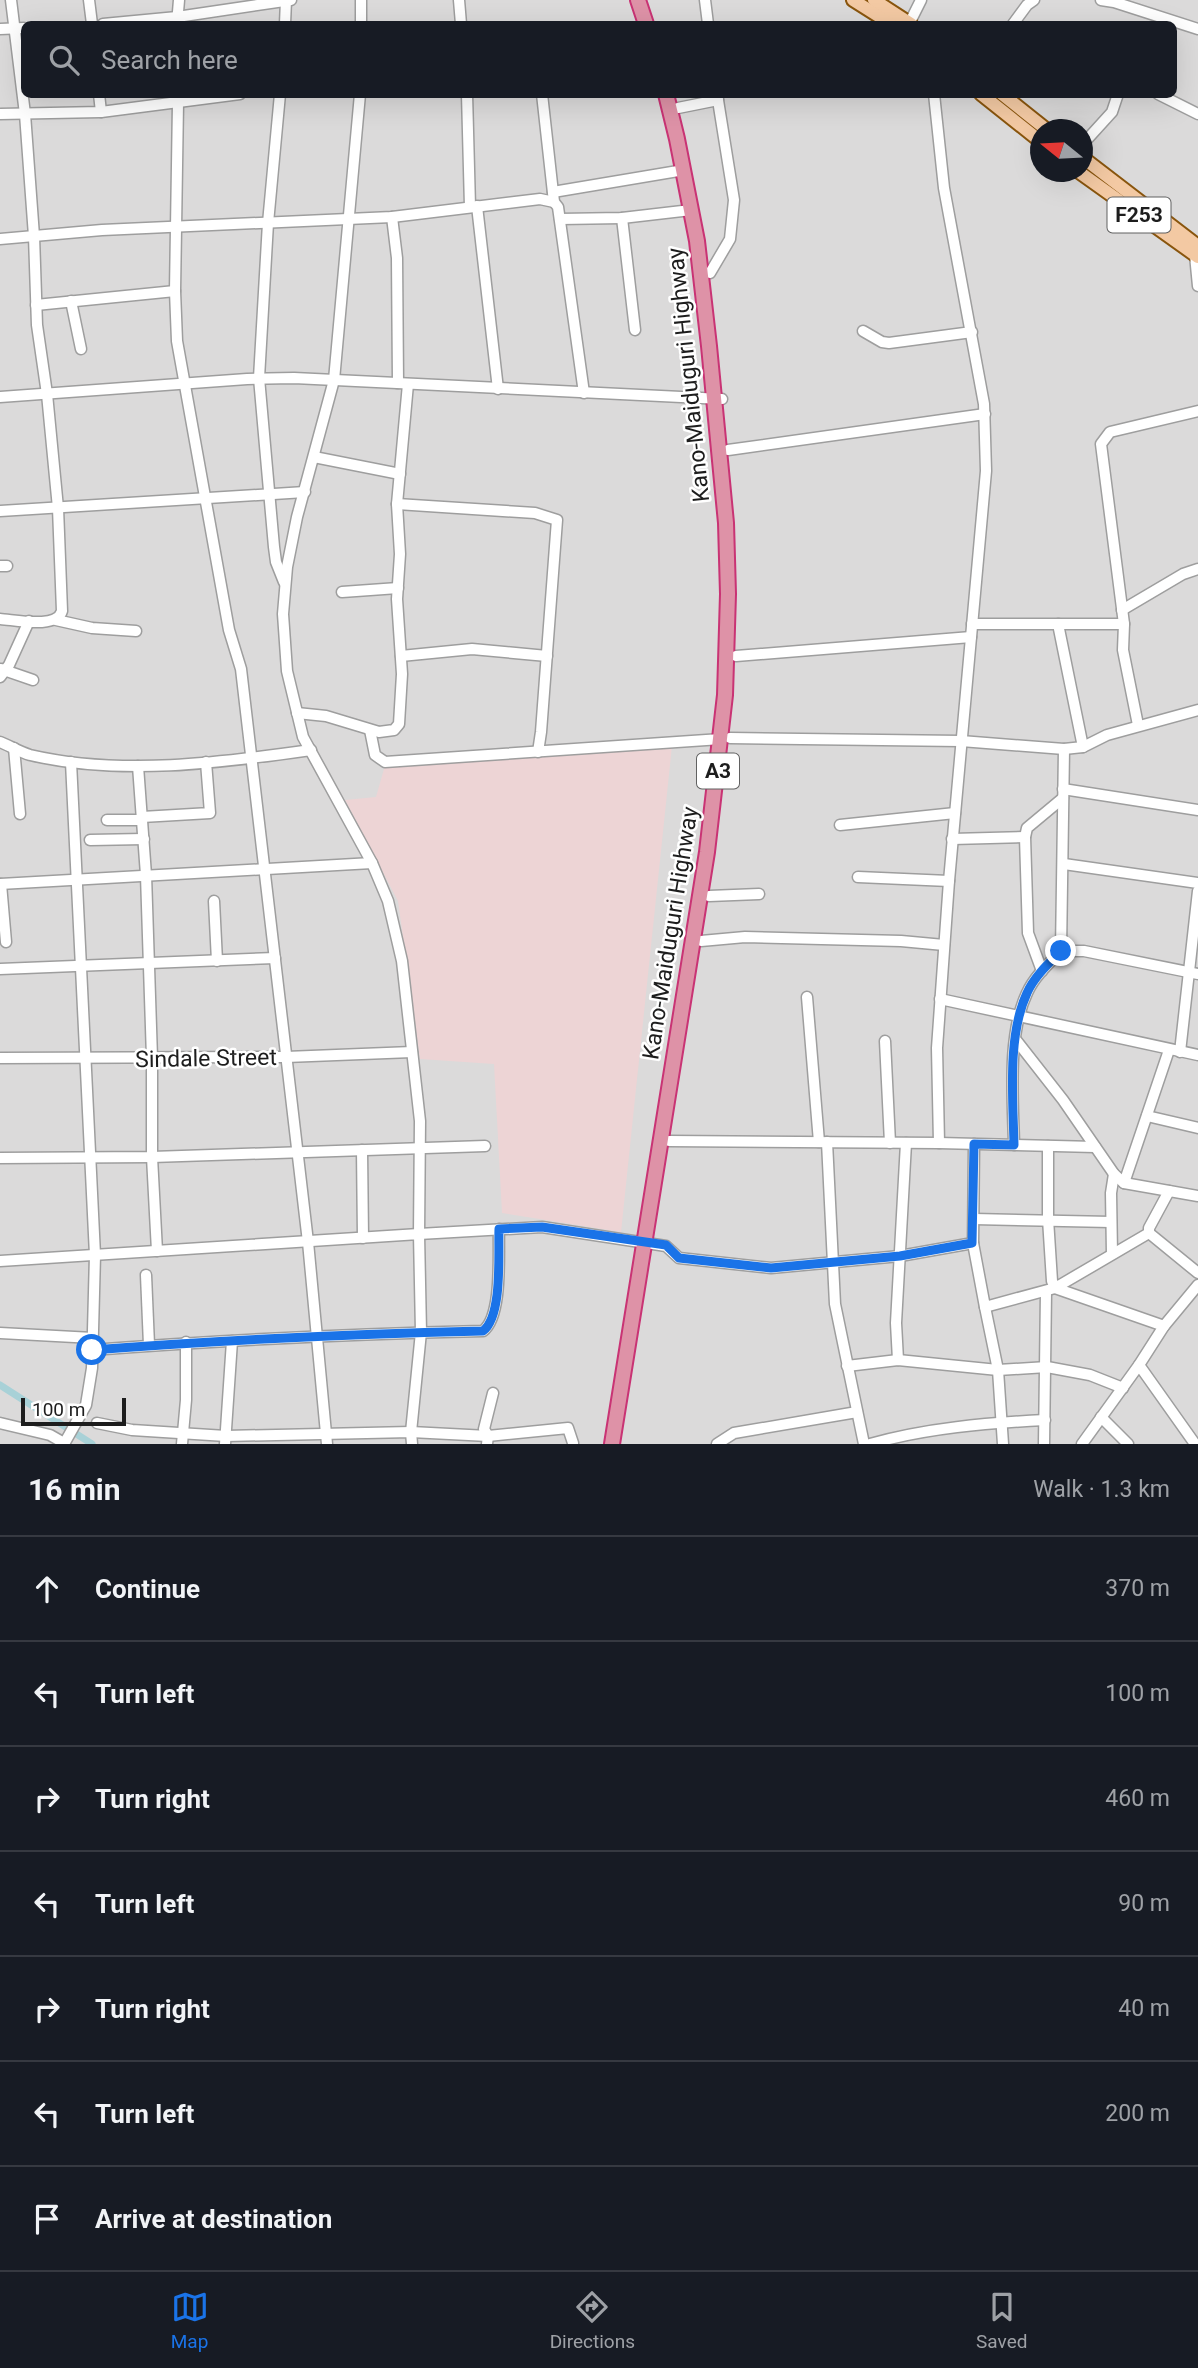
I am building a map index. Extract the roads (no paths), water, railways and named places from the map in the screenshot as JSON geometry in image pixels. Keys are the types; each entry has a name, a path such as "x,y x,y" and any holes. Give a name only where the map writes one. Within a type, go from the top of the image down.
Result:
{"highway":[{"path":"638,0 645,21"},
{"path":"648,0 654,21"},
{"name":"Kano-Maiduguri Highway","path":"612,1444 669,1141 709,896 736,656 735,535 728,450 718,400 691,210 667,98"},
{"name":"Kano-Maiduguri Highway","path":"620,1444 726,738 727,562 710,272 677,101"}],"main road":[{"path":"853,0 886,21"},
{"path":"874,0 906,21"},
{"path":"986,98 1030,132"},
{"path":"1007,98 1033,119"},
{"name":"F253","path":"1093,165 1197,253"},
{"name":"F253","path":"1093,182 1197,253"}],"street":[{"path":"0,29 20,29 11,0"},
{"path":"89,0 92,21"},
{"path":"179,0 177,21 288,0 285,21"},
{"path":"361,0 361,21"},
{"path":"459,0 461,21"},
{"path":"705,0 708,21"},
{"path":"911,21 921,0"},
{"path":"1015,21 1034,0"},
{"path":"1101,0 1173,21"},
{"path":"1148,21 1152,14"},
{"path":"1177,22 1198,29"},
{"path":"24,98 37,325 58,508 62,611 56,620"},
{"path":"99,98 101,112"},
{"path":"0,114 101,112 202,98"},
{"path":"280,98 268,223 259,379 275,554 285,585"},
{"path":"360,98 334,380 297,517 287,567 283,614 287,670 303,737 372,863 388,901 402,961 420,1121 421,1332 412,1444"},
{"path":"467,98 474,206 498,388"},
{"path":"542,98 554,197 560,219 584,393"},
{"path":"677,101 708,98"},
{"path":"710,272 730,239 734,200 718,98"},
{"path":"934,98 944,188 985,414 986,471 948,881 937,1048 939,1143"},
{"path":"1093,134 1112,112 1117,98"},
{"path":"1166,98 1198,114"},
{"path":"174,101 177,341 229,629 242,669 308,1242 327,1439"},
{"path":"0,239 102,230 392,217 554,197 684,170"},
{"path":"560,219 622,218 691,210"},
{"path":"297,713 326,716 387,733 399,724 401,656 397,504 403,384 397,258 392,217"},
{"path":"622,218 635,330"},
{"path":"1197,253 1198,286"},
{"path":"36,305 175,291"},
{"path":"71,301 81,349"},
{"path":"863,331 889,343 972,332"},
{"path":"0,397 259,379 334,380 718,400"},
{"path":"1138,725 1123,650 1124,624 1101,444 1110,432 1198,411"},
{"path":"728,450 985,414"},
{"path":"314,457 400,474"},
{"path":"0,511 305,492"},
{"path":"397,504 535,513 557,520 538,752"},
{"path":"1122,610 1184,574 1198,569"},
{"path":"342,592 398,588"},
{"path":"0,619 56,620 92,628 136,631"},
{"path":"1,672 9,665 29,621"},
{"path":"972,624 1124,624"},
{"path":"1058,624 1083,747"},
{"path":"736,656 971,637"},
{"path":"401,656 472,649 547,656"},
{"path":"1,672 33,680"},
{"path":"370,730 375,755 385,762 726,738 961,741 1063,750 1083,747 1107,735 1138,725 1198,710"},
{"path":"0,743 27,754 71,762 138,766 253,759 311,750"},
{"path":"14,748 20,814"},
{"path":"1014,1145 1019,1017 1027,992 1061,951 1063,750"},
{"path":"0,1423 66,1441 86,1405 92,1350 95,1255 71,762"},
{"path":"107,820 210,813 206,762"},
{"path":"138,766 146,874 152,1157 157,1251"},
{"path":"1063,794 1198,810"},
{"path":"1042,971 1028,933 1025,837 1027,828 1063,794"},
{"path":"841,825 955,813"},
{"path":"952,839 1025,837"},
{"path":"90,840 144,839"},
{"path":"6,942 1,884 372,863"},
{"path":"1063,864 1198,883"},
{"path":"858,877 948,881"},
{"path":"1124,1183 1147,1116 1174,1051 1193,973 1198,891"},
{"path":"709,896 759,894"},
{"path":"214,901 218,961"},
{"path":"701,941 755,937 901,941 944,945"},
{"path":"1061,951 1084,951 1193,973"},
{"path":"0,969 275,958"},
{"path":"807,997 823,1142 835,1304 864,1444"},
{"path":"940,999 1198,1055"},
{"path":"1016,1040 1063,1100 1114,1174 1124,1183 1198,1195"},
{"path":"885,1041 890,1143"},
{"name":"Sindale Street","path":"0,1058 286,1057 412,1052"},
{"path":"1147,1116 1198,1128"},
{"path":"669,1141 1095,1147"},
{"path":"898,1360 896,1323 906,1143"},
{"path":"974,1144 972,1243 998,1370 1003,1444"},
{"path":"0,1158 152,1157 485,1146"},
{"path":"1044,1444 1052,1281 1048,1219 1048,1146"},
{"path":"362,1150 363,1238"},
{"path":"1112,1254 1111,1193 1114,1174"},
{"path":"1149,1233 1149,1228 1169,1191"},
{"path":"974,1219 1111,1222"},
{"path":"0,1261 542,1227 666,1245 679,1258 771,1268 900,1256 972,1243"},
{"path":"92,1350 186,1342 483,1331 492,1319 498,1280 499,1229"},
{"path":"985,1307 1051,1290 1149,1233"},
{"path":"1149,1233 1198,1273"},
{"path":"146,1275 149,1345"},
{"path":"1082,1444 1164,1326 1198,1285"},
{"path":"1051,1290 1164,1326"},
{"path":"0,1333 93,1338"},
{"path":"226,1440 232,1341"},
{"path":"183,1439 186,1342"},
{"path":"847,1366 898,1360 998,1370 1047,1367 1090,1375 1123,1388"},
{"path":"1139,1365 1195,1444"},
{"path":"487,1440 484,1429 493,1393"},
{"path":"717,1444 734,1433 857,1412"},
{"path":"1101,1417 1128,1444"},
{"path":"870,1444 897,1436 1001,1422 1045,1420"},
{"path":"97,1423 183,1439 226,1440 380,1438 411,1432 487,1440 568,1428 573,1443"}],"waterway":[{"path":"0,1385 92,1444"}]}
